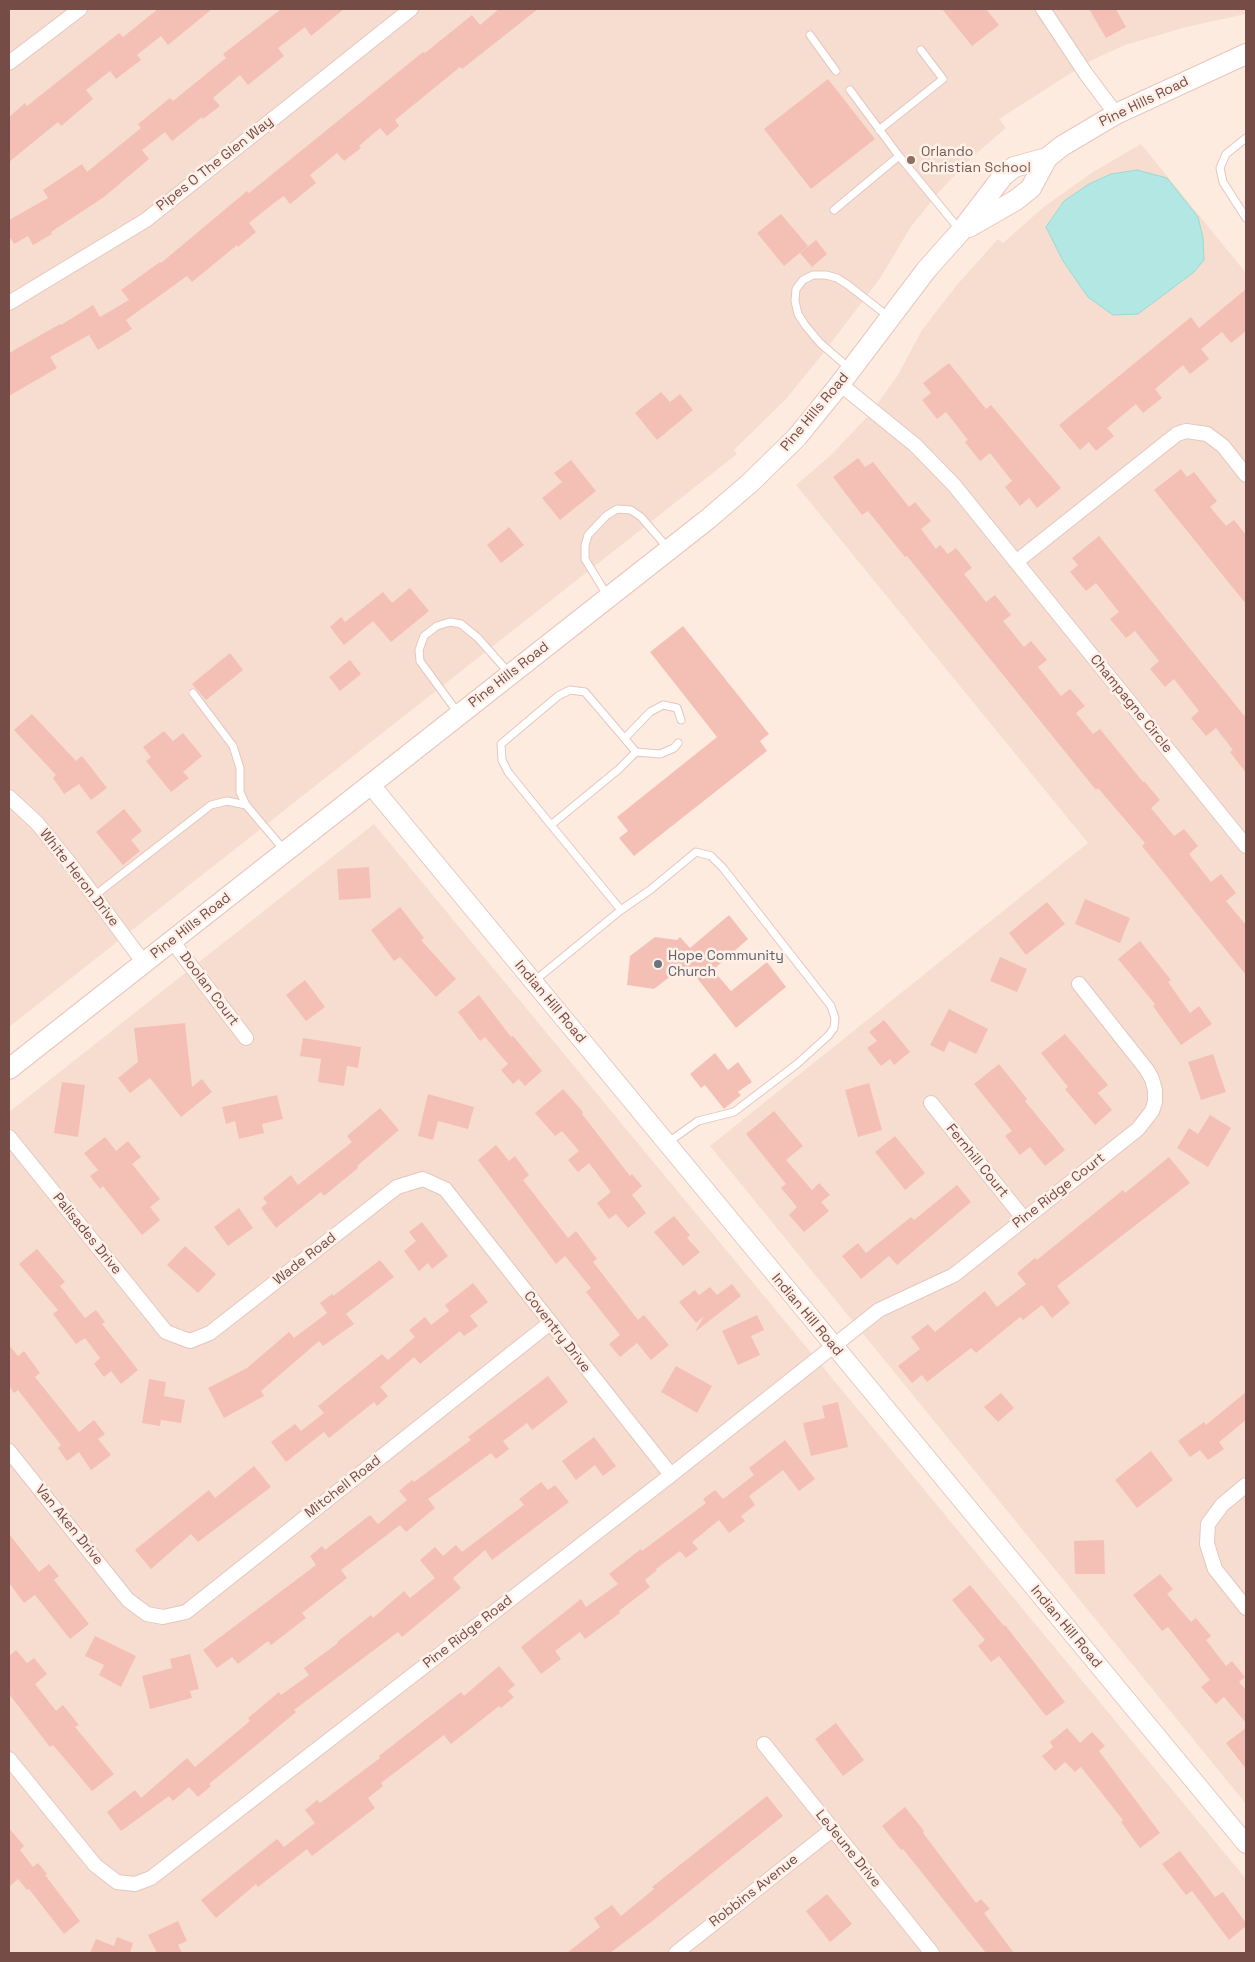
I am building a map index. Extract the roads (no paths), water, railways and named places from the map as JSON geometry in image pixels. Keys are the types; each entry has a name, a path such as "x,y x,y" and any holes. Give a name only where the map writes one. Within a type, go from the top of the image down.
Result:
{"main road":[{"name":"Pine Hills Road","path":"961,231 1016,200 1031,188 1047,158 1062,146 1116,114 1246,54"},
{"name":"Pine Hills Road","path":"9,1069 669,550 750,483 796,437 846,377 927,270 961,231 1002,176 1014,167 1047,158"}],"street":[{"path":"9,63 80,9"},
{"name":"Pipes O The Glen Way","path":"9,303 146,220 411,9"},
{"path":"1043,9 1086,74 1116,114"},
{"name":"Champagne Circle","path":"846,377 888,422 929,459 954,485 1246,846"},
{"path":"1016,562 1177,434 1186,431 1207,434 1223,446 1246,475"},
{"name":"Indian Hill Road","path":"370,784 832,1345 1243,1834"},
{"name":"White Heron Drive","path":"9,798 38,824 144,963"},
{"name":"Doolan Court","path":"172,941 246,1038"},
{"name":"Pine Ridge Court","path":"832,1345 879,1310 954,1275 1138,1128 1152,1111 1155,1102 1155,1090 1147,1070 1079,984"},
{"name":"Fernhill Court","path":"931,1103 1024,1220"},
{"name":"Palisades Drive","path":"9,1137 166,1332"},
{"name":"Wade Road","path":"166,1332 190,1341 210,1333 397,1187 423,1179 445,1189"},
{"name":"Coventry Drive","path":"445,1189 671,1475"},
{"name":"Mitchell Road","path":"128,1600 147,1614 163,1617 186,1612 550,1323"},
{"name":"Pine Ridge Road","path":"9,1759 95,1865 117,1882 135,1884 151,1878 671,1475 832,1345"},
{"name":"Van Aken Drive","path":"9,1451 128,1600"},
{"path":"1246,1485 1222,1505 1208,1524 1207,1544 1215,1569 1246,1608"},
{"name":"LeJeune Drive","path":"764,1744 932,1953"},
{"name":"Robbins Avenue","path":"676,1953 832,1829"}],"lane":[{"path":"810,35 836,71"},
{"path":"879,130 943,79 921,50"},
{"path":"850,90 899,156 961,231"},
{"path":"1246,138 1226,154 1220,168 1223,182 1246,218"},
{"path":"834,210 899,156"},
{"path":"846,377 798,314 795,301 796,289 803,280 813,275 826,275 837,278 890,318"},
{"path":"608,598 585,559 585,546 588,535 606,516 617,510 631,510 641,517 669,550"},
{"path":"459,714 420,661 419,650 424,636 437,626 450,622 461,624 478,638 510,674"},
{"path":"621,910 508,772 502,760 501,744 558,696 570,690 585,692 636,752 660,754 674,748 678,743"},
{"path":"193,693 232,746 240,768 240,792 246,805 285,851"},
{"path":"625,738 650,712 663,705 677,708 681,720"},
{"path":"551,825 619,769 636,752"},
{"path":"94,896 211,805 227,801 246,805"},
{"path":"533,982 696,852 711,856 723,868 831,1006 835,1018 834,1028 828,1036 797,1064 734,1112 698,1121 666,1143"}],"water":[{"path":"1137,170 1167,178 1198,217 1203,238 1204,260 1194,272 1138,314 1113,315 1088,297 1063,261 1046,227 1064,201 1089,184 1111,174"}],"place":[{"name":"Orlando Christian School","path":"911,160"},
{"name":"Hope Community Church","path":"658,964"}]}
